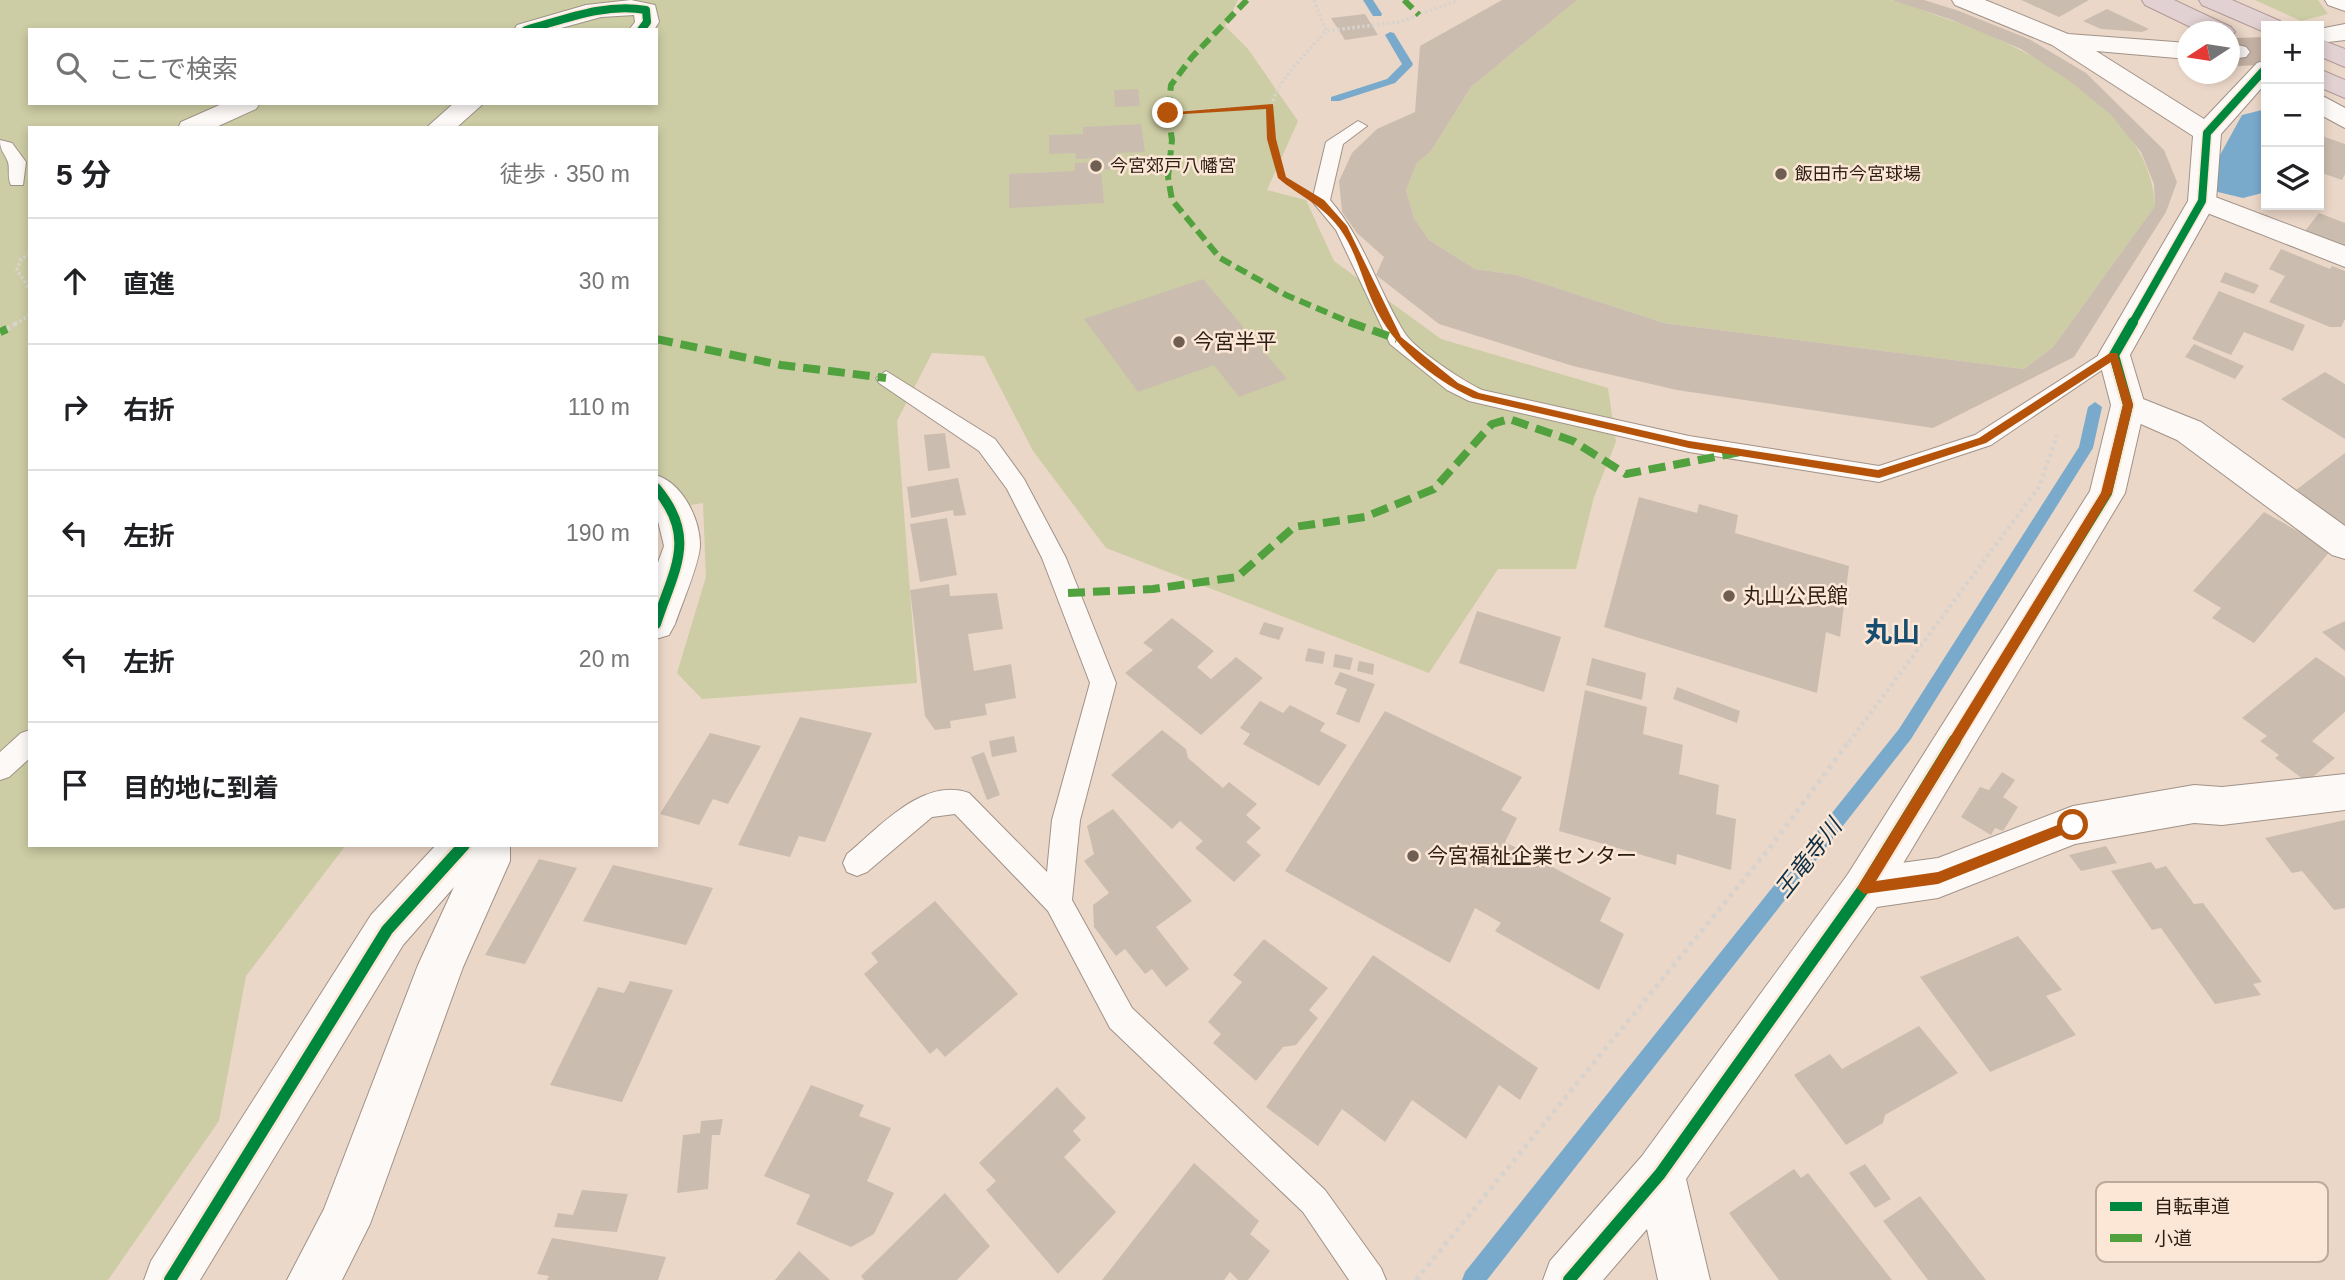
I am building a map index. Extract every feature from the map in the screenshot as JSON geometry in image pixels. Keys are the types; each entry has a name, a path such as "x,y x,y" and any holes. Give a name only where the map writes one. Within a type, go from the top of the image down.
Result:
{"highway":[{"path":"2154,0 2247,55"},
{"path":"2211,0 2261,22"},
{"path":"2331,38 2345,59"},
{"path":"2324,80 2345,90"}],"street":[{"path":"1964,0 2060,40 2207,132"},
{"path":"2337,0 2345,4"},
{"path":"532,28 610,4 634,4 646,10 647,22 642,28"},
{"path":"2060,40 2177,50"},
{"path":"1569,1280 1660,1174 1864,888 2106,493 2128,405 2114,355 2202,201 2207,132 2247,55"},
{"path":"195,126 243,105"},
{"path":"442,126 468,105"},
{"path":"2324,105 2345,120"},
{"path":"2202,201 2345,257"},
{"path":"2128,405 2189,431 2345,545"},
{"path":"658,490 673,508 682,546 658,618"},
{"path":"1864,888 1938,878 2073,825 2194,804 2222,806 2345,792"},
{"path":"170,1280 387,930 462,847"},
{"path":"313,1280 344,1224 441,965 488,861 489,847"},
{"path":"1660,1174 1684,1280"}],"lane":[{"path":"1358,126 1335,142 1321,201 1344,228 1359,255 1378,305 1397,339 1454,385 1476,396 1689,444 1879,474 1983,440 2114,355"},
{"path":"0,145 6,147 15,162 17,181"},
{"path":"886,378 986,445 1016,485 1054,558 1104,683 1066,820 1058,902"},
{"path":"0,769 28,743"},
{"path":"857,863 926,806 960,801 1058,902 1121,1018 1314,1201 1368,1280"}],"path":[{"path":"1314,0 1326,31"},
{"path":"1321,201 1282,178 1272,139 1270,106 1287,78 1326,31 1399,22 1459,0"},
{"path":"1168,113 1270,106"},
{"path":"28,255 21,258 17,271 28,287"},
{"path":"7,328 28,316"},
{"path":"1416,1280 1772,845 2039,487 2078,379"}],"green space":[{"path":"0,0 1238,0 1225,26 1248,49 1298,121 1267,190 1306,200 1334,261 1441,339 1608,388 1616,442 1594,497 1576,569 1498,569 1429,673 1106,548 1033,451 984,356 932,353 897,421 917,683 702,699 677,673 706,577 703,503 658,511 658,126 28,126 28,847 344,847 246,976 219,1121 108,1280 0,1280"},
{"name":"飯田市今宮球場","path":"1577,0 1890,0 1907,4 2004,42 2075,83 2106,109 2131,138 2148,170 2155,206 2053,347 2024,369 1664,323 1517,275 1475,269 1429,240 1414,218 1406,190 1417,163 1431,151 1471,87"},
{"path":"2255,0 2318,0 2328,14 2301,21"}],"building":[{"path":"1502,0 1577,0 1471,87 1431,151 1417,163 1406,190 1414,218 1429,240 1475,269 1517,275 1664,323 2024,369 2053,347 2155,206 2154,184 2141,152 2111,115 2071,82 2021,49 1952,20 1892,0 1924,0 1959,11 2029,39 2086,73 2164,150 2177,182 2166,212 2074,357 1933,428 1677,390 1573,366 1439,324 1376,275 1384,257 1357,233 1342,212 1339,181 1352,153 1377,129 1415,112 1420,46"},
{"path":"2021,0 2089,0 2059,17"},
{"path":"2107,9 2149,29 2142,32 2101,29 2083,21"},
{"path":"1365,14 1378,35 1345,40 1331,18"},
{"path":"1138,89 1140,106 1115,107 1114,90"},
{"name":"今宮郊戸八幡宮","path":"1141,124 1145,152 1116,153 1118,169 1101,170 1104,203 1009,208 1009,174 1075,171 1075,163 1097,162 1097,158 1076,159 1075,153 1049,154 1049,135 1083,134 1083,127"},
{"path":"2324,137 2345,144 2345,174 2342,180 2324,174"},
{"path":"2319,213 2345,223 2345,247 2305,231"},
{"path":"2281,249 2330,269 2332,266 2345,271 2345,319 2341,327 2330,327 2269,302 2285,276 2269,269"},
{"path":"2225,272 2259,285 2254,294 2220,282"},
{"name":"今宮半平","path":"1203,279 1287,379 1239,397 1214,365 1138,392 1084,319"},
{"path":"2219,291 2305,325 2293,351 2244,332 2231,355 2192,339"},
{"path":"2194,344 2244,366 2235,379 2185,357"},
{"path":"2325,372 2345,384 2345,439 2281,399"},
{"path":"945,433 950,468 928,471 924,435"},
{"path":"2345,453 2345,525 2296,490"},
{"path":"958,478 966,515 954,516 953,510 911,518 907,487"},
{"name":"丸山公民館","path":"1639,497 1697,513 1699,504 1738,515 1735,533 1849,566 1840,637 1826,632 1817,693 1604,627"},
{"path":"2264,512 2331,550 2254,643 2212,618 2221,608 2193,591"},
{"path":"947,518 957,575 920,582 910,524"},
{"path":"949,584 950,596 997,593 1003,629 968,634 974,671 1011,664 1016,698 985,704 987,715 950,721 951,728 935,730 925,716 910,590"},
{"path":"1477,611 1561,637 1544,692 1459,663"},
{"path":"1172,618 1214,651 1197,667 1211,679 1236,657 1263,678 1201,735 1125,673 1153,650 1143,643"},
{"path":"2345,621 2345,651 2322,632"},
{"path":"1264,622 1284,628 1279,640 1259,634"},
{"path":"1308,648 1325,652 1323,664 1305,661"},
{"path":"1335,654 1353,658 1350,670 1333,667"},
{"path":"2316,657 2345,677 2345,712 2312,741 2335,758 2307,782 2275,758 2279,755 2260,741 2267,736 2242,718"},
{"path":"1592,658 1646,673 1642,700 1586,685"},
{"path":"1359,661 1374,664 1373,675 1357,671"},
{"path":"1340,672 1375,684 1359,723 1336,714 1347,689 1334,684"},
{"path":"1677,687 1740,711 1737,723 1673,699"},
{"path":"1585,690 1647,707 1643,734 1683,745 1679,774 1719,785 1716,814 1736,819 1731,870 1677,854 1676,865 1559,831"},
{"path":"1260,701 1283,713 1290,705 1325,723 1320,731 1347,745 1319,786 1243,744 1250,734 1240,728"},
{"name":"今宮福祉企業センター","path":"1385,711 1522,777 1501,810 1517,818 1505,842 1611,898 1600,921 1624,934 1599,990 1495,931 1501,923 1475,908 1450,963 1285,871"},
{"path":"800,717 872,733 825,842 799,836 790,857 738,845"},
{"path":"1162,730 1186,749 1188,758 1223,788 1229,782 1257,804 1246,815 1261,828 1246,842 1261,855 1234,882 1195,848 1203,841 1180,821 1172,829 1111,775"},
{"path":"710,733 761,746 728,804 713,799 699,825 660,814"},
{"path":"1014,736 1017,752 992,757 989,741"},
{"path":"984,752 1000,795 987,800 971,757"},
{"path":"2002,772 2015,780 2003,797 2018,807 2003,831 1995,828 1991,835 1961,817 1980,787 1989,790"},
{"path":"1113,809 1192,901 1156,927 1189,969 1166,987 1152,969 1145,974 1125,949 1116,956 1094,927 1093,905 1109,893 1084,861 1094,854 1087,826"},
{"path":"2345,820 2345,908 2334,910 2302,871 2292,873 2265,838"},
{"path":"2106,846 2117,863 2081,871 2069,855"},
{"path":"539,859 577,868 525,964 485,955"},
{"path":"2151,862 2156,869 2166,866 2194,904 2203,903 2262,982 2253,984 2261,995 2215,1004 2161,928 2152,930 2111,871"},
{"path":"613,865 713,888 686,945 583,921"},
{"path":"935,901 1018,994 945,1057 937,1048 930,1054 864,974 878,962 871,953"},
{"path":"2018,936 2062,990 2046,996 2076,1035 1990,1072 1920,977"},
{"path":"1264,939 1328,988 1309,1010 1318,1018 1296,1045 1283,1047 1256,1081 1213,1043 1221,1034 1208,1022 1242,982 1233,975"},
{"path":"1373,955 1538,1068 1520,1100 1499,1085 1466,1139 1412,1100 1385,1142 1342,1109 1318,1146 1266,1107"},
{"path":"630,981 673,990 622,1102 550,1085 598,987 624,993"},
{"path":"1919,1026 1958,1073 1885,1115 1883,1123 1846,1145 1794,1075 1830,1054 1842,1069"},
{"path":"811,1085 864,1105 859,1116 891,1128 867,1181 894,1193 874,1234 851,1247 796,1224 810,1195 764,1176"},
{"path":"1057,1087 1086,1118 1073,1131 1081,1140 1064,1157 1116,1212 1058,1274 986,1190 996,1181 979,1163"},
{"path":"723,1119 720,1135 712,1135 708,1189 677,1193 683,1135 700,1133 701,1121"},
{"path":"1194,1163 1259,1221 1250,1234 1270,1251 1248,1280 1238,1280 1230,1272 1224,1280 1102,1280"},
{"path":"1865,1164 1891,1199 1875,1208 1849,1173"},
{"path":"1794,1169 1801,1178 1808,1173 1892,1280 1779,1280 1729,1213"},
{"path":"582,1190 628,1194 617,1232 554,1227 558,1213 573,1215"},
{"path":"945,1193 990,1246 957,1280 864,1280 861,1276"},
{"path":"1920,1196 1986,1280 1928,1280 1883,1221"},
{"path":"552,1238 666,1257 658,1280 547,1280 549,1276 537,1274"},
{"path":"799,1251 830,1280 775,1280"}],"waterway":[{"path":"1368,0 1377,14"},
{"path":"1335,99 1391,81 1408,64 1390,35"},
{"name":"王竜寺川","path":"2243,177 2261,139"},
{"name":"王竜寺川","path":"1473,1280 1905,734 2086,448 2095,407"}],"tunnel":[{"path":"2240,52 2261,51"}],"marked path":[{"path":"1247,0 1192,57 1171,85 1168,113 1172,140 1168,177 1172,200 1220,258 1286,295 1336,318 1397,339"},
{"path":"1404,0 1419,15"},
{"path":"0,332 7,329"},
{"path":"658,339 781,365 886,378"},
{"path":"1068,593 1153,589 1237,577 1294,527 1365,517 1434,489 1492,424 1509,419 1573,441 1626,474 1741,452"}],"cycle path":[{"path":"533,28 586,12 616,8 646,10 647,22 642,28"},
{"path":"1569,1280 1660,1174 1864,888 2107,493 2128,405 2114,355 2202,201 2207,133 2261,74"},
{"path":"658,490 673,508 682,546 658,618"},
{"path":"170,1280 387,930 462,847"}],"place":[{"name":"今宮郊戸八幡宮","path":"1096,166"},
{"name":"飯田市今宮球場","path":"1781,174"},
{"name":"今宮半平","path":"1179,342"},
{"name":"丸山公民館","path":"1729,596"},
{"name":"今宮福祉企業センター","path":"1413,856"}],"district":[{"name":"丸山","path":"1892,632"}],"route":[{"path":"1168,113 1270,106 1272,139 1282,178 1321,201 1344,228 1359,255 1378,305 1397,339 1454,385 1476,396 1689,444 1879,474 1983,440 2114,355 2128,405 2106,493 1864,888 1938,878 2073,825"}]}
